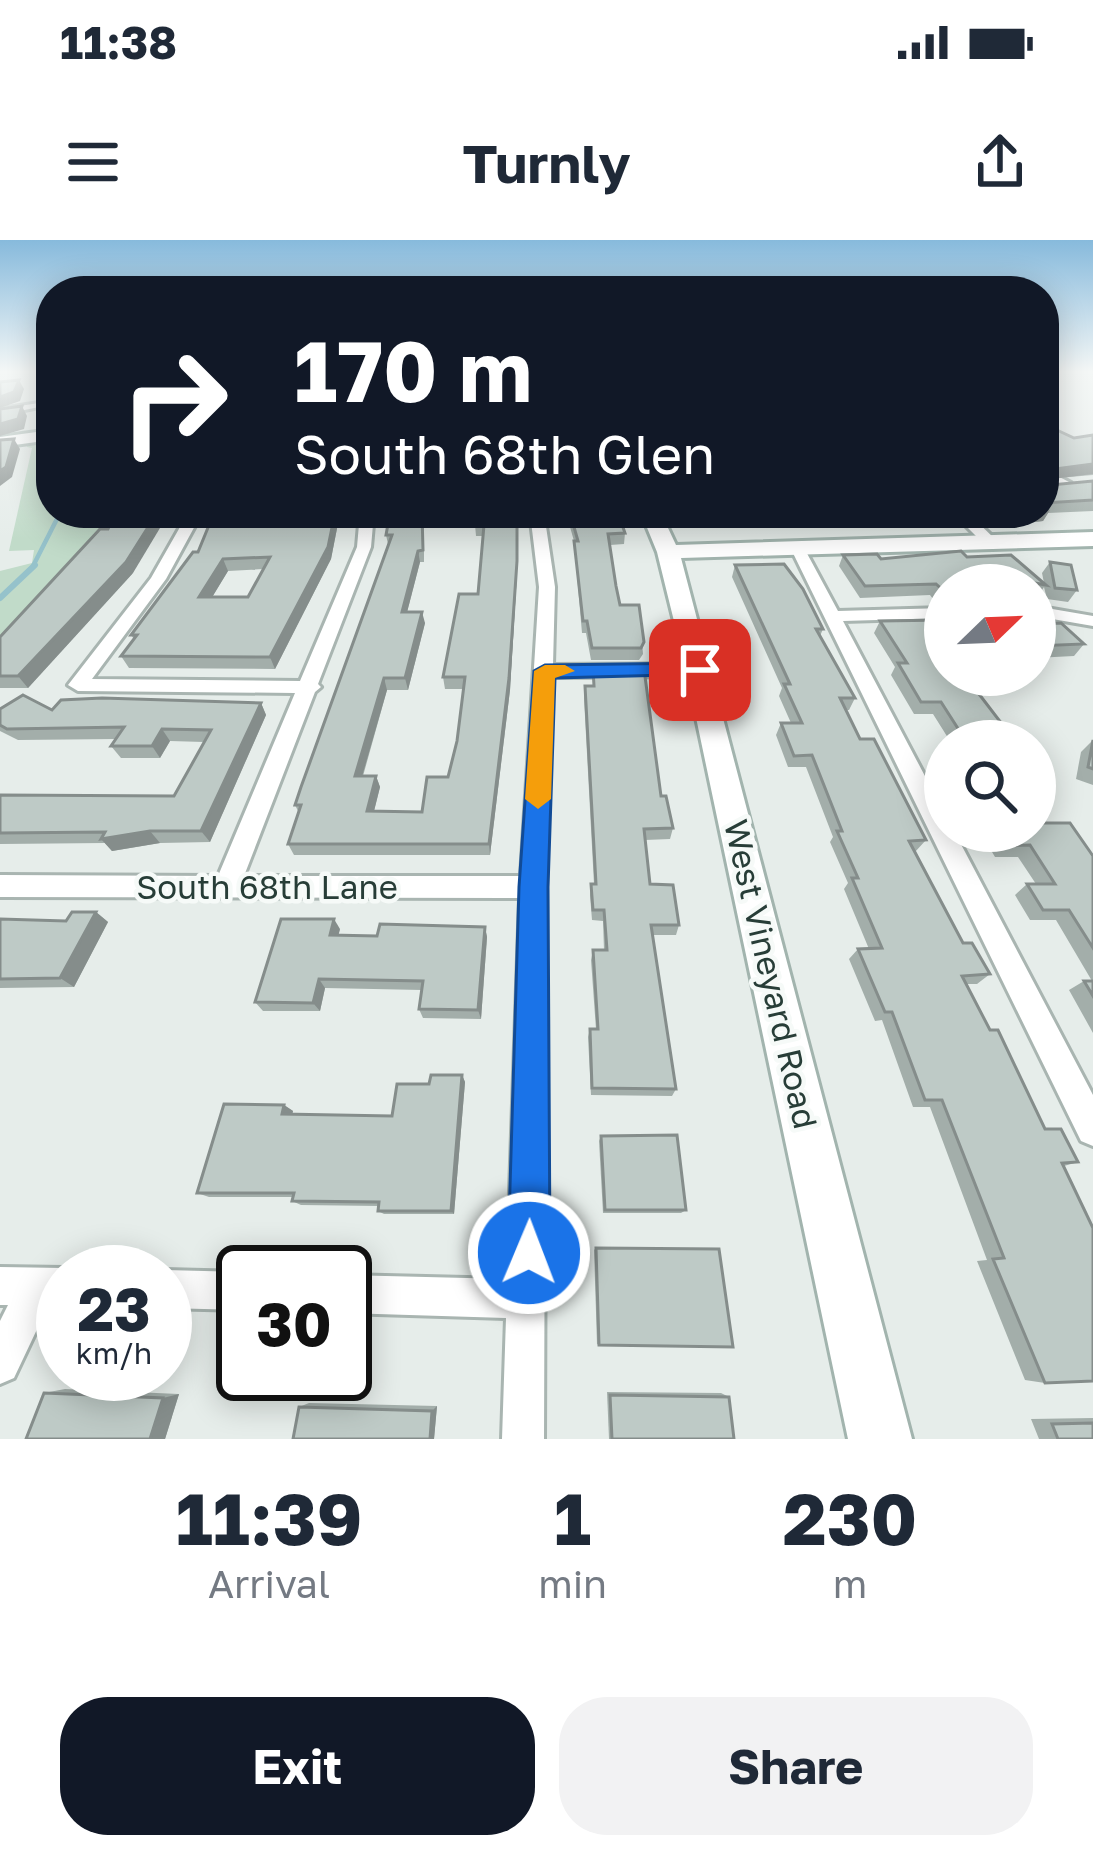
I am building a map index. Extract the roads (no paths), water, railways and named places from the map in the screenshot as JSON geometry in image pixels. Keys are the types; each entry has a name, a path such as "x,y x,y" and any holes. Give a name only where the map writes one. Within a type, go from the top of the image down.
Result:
{"street":[{"path":"0,442 36,437"},
{"path":"187,528 158,579 78,685 311,687"},
{"path":"226,888 311,687 364,547 366,528"},
{"path":"523,1439 533,887 548,587 539,528"},
{"path":"974,528 991,544"},
{"path":"660,532 798,549 1093,539"},
{"name":"West Vineyard Road","path":"660,532 700,670 880,1439"},
{"path":"798,549 1093,1129"},
{"path":"833,616 924,614"},
{"path":"1056,615 1093,621"},
{"path":"545,671 700,670"},
{"name":"South 68th Lane","path":"0,886 533,887"},
{"path":"0,1364 34,1286"},
{"path":"372,1295 528,1299"}],"waterway":[{"path":"32,568 52,528"},
{"path":"0,598 32,568"}]}
